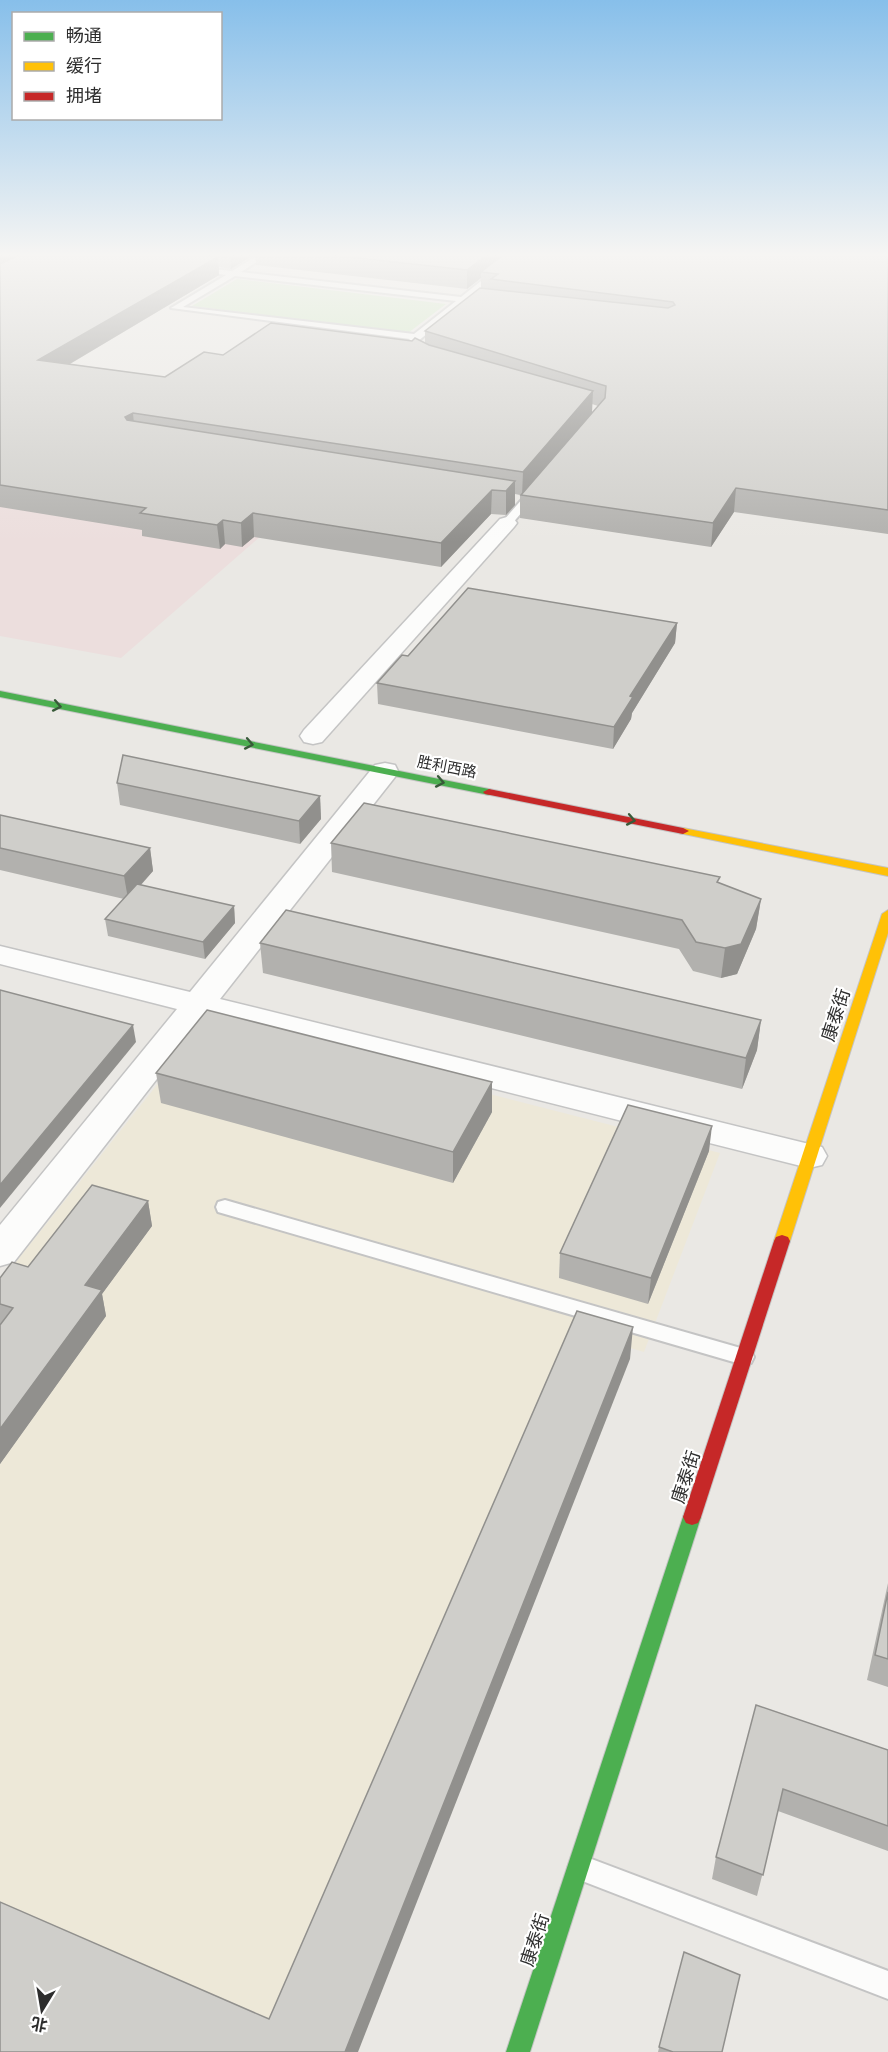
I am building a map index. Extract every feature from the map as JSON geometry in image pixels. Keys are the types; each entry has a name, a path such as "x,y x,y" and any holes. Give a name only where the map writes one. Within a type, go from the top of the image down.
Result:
{"street":[{"path":"313,736 507,523"},
{"name":"胜利西路","path":"0,694 888,872"},
{"path":"3,1242 198,1005 385,771"},
{"name":"康泰街","path":"518,2052 888,914"},
{"path":"0,955 809,1156"}],"lane":[{"path":"410,350 426,358"},
{"path":"507,523 540,484"},
{"path":"513,499 525,501"},
{"path":"225,1207 744,1357"},
{"path":"578,1867 888,1985"}],"shaded area":[{"path":"0,449 308,495 121,658 0,636"},
{"path":"207,1022 720,1153 644,1352 572,1331 261,2052 0,2052 0,1282"}],"building":[{"path":"0,350 56,350 38,360 165,377 204,352 223,355 231,350 446,350 593,391 523,472 133,413 125,417 127,420 515,481 506,491 492,490 441,543 253,513 241,523 223,520 217,525 140,513 146,508 0,485"},
{"path":"487,350 888,350 888,510 736,488 713,523 521,495 605,398 606,386"},
{"path":"468,588 677,623 630,696 633,697 614,727 377,683 402,655 408,656"},
{"path":"123,755 320,796 299,821 117,783"},
{"path":"364,803 720,877 717,882 761,899 741,944 725,948 696,942 682,920 331,843"},
{"path":"0,815 150,848 124,876 0,848"},
{"path":"137,884 234,906 203,942 105,919"},
{"path":"286,910 761,1020 746,1058 260,943"},
{"path":"0,990 133,1025 0,1185"},
{"path":"207,1010 492,1082 453,1152 156,1073"},
{"path":"628,1105 712,1126 651,1278 560,1253"},
{"path":"92,1185 148,1201 85,1285 102,1290 0,1429 0,1325 13,1308 0,1304 0,1278 12,1262 28,1267"},
{"path":"577,1311 633,1327 345,2052 0,2052 0,1902 269,2019"},
{"path":"888,1592 888,1659 875,1655"},
{"path":"756,1705 888,1750 888,1826 783,1789 763,1875 716,1857"},
{"path":"684,1952 740,1975 722,2052 673,2052 659,2047"}],"traffic: fast":[{"path":"0,694 489,792"},
{"path":"518,2052 692,1517"}],"traffic: slow":[{"path":"683,831 888,872"},
{"path":"782,1241 888,914"}],"traffic: jam":[{"path":"489,792 683,831"},
{"path":"692,1517 782,1241"}]}
